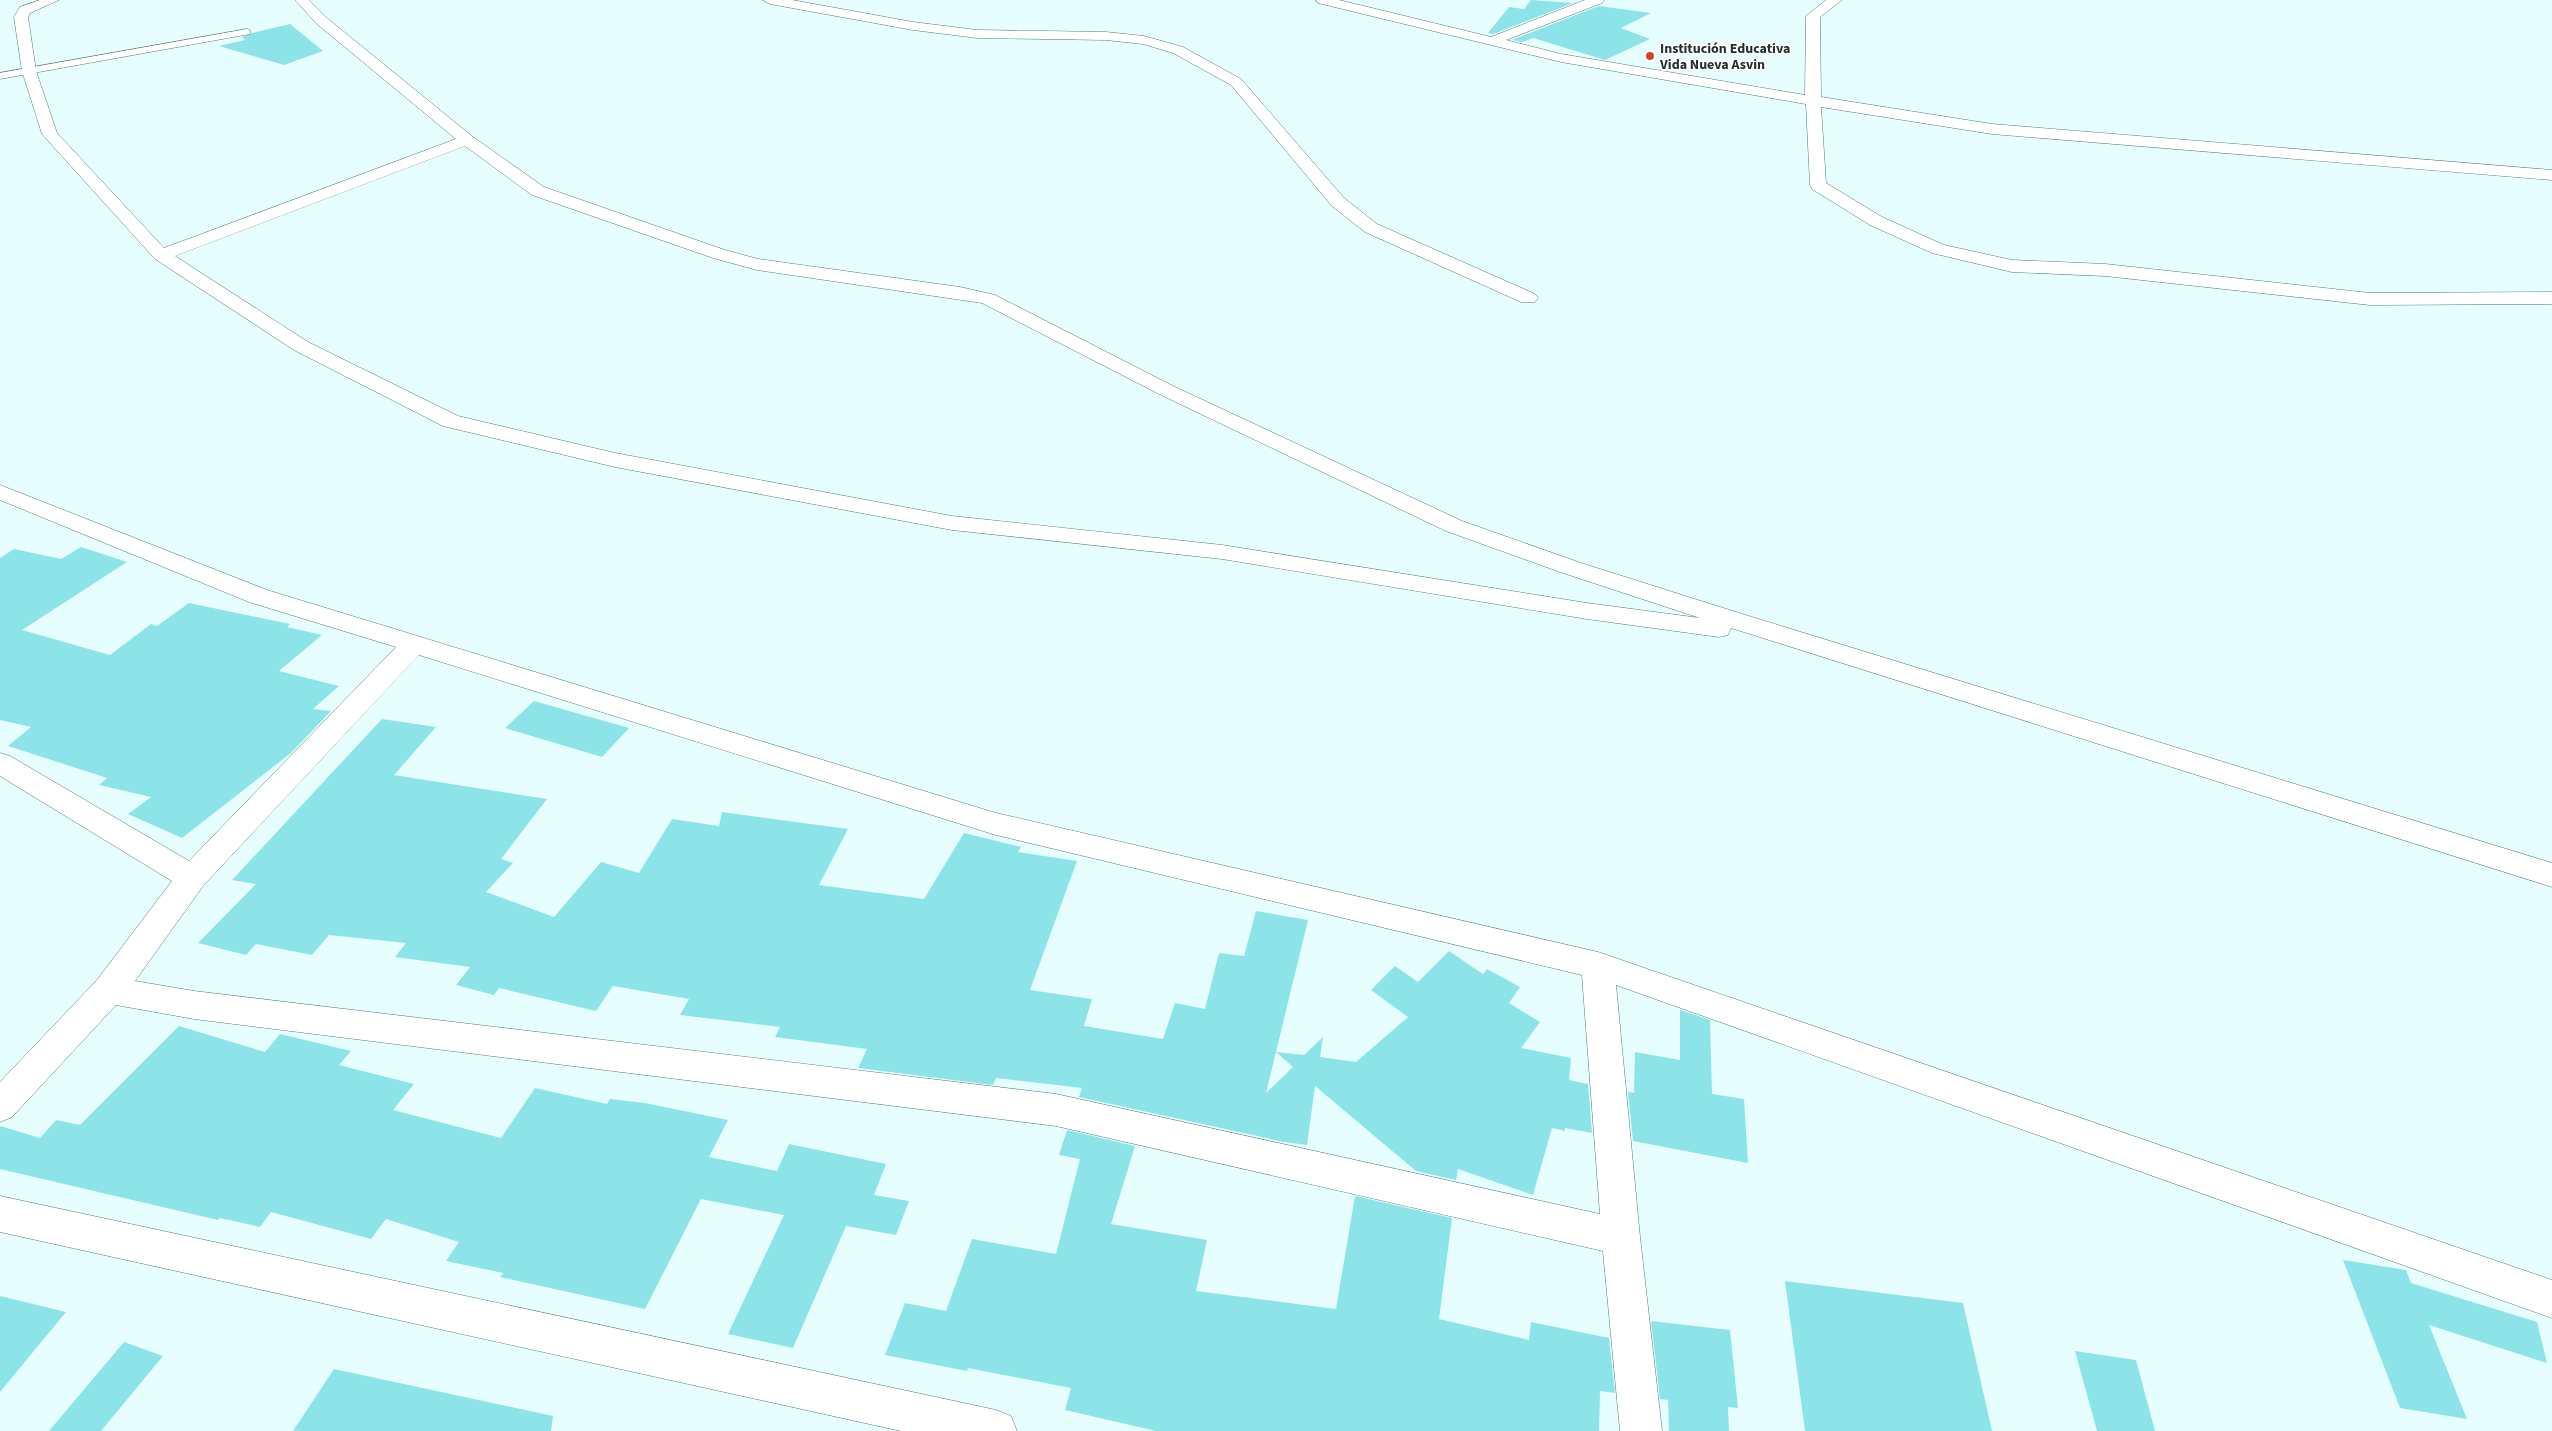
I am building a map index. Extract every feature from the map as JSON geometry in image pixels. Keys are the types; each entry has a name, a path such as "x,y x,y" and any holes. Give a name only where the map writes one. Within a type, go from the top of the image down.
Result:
{"street":[{"path":"52,0 25,10 21,17 29,71 50,134 161,255 301,346 452,421 605,458 952,523 1222,552 1587,611 1792,638"},
{"path":"302,0 322,20 467,140 538,192 719,254 757,264 960,293 988,299 1166,390 1454,526 1572,568 1792,638 2552,875"},
{"path":"770,0 913,26 976,34 1106,36 1144,40 1178,50 1236,82 1338,202 1371,228 1528,298"},
{"path":"1323,0 1561,58 1764,93 1813,99 1992,128 2552,175"},
{"path":"1492,41 1597,0"},
{"path":"1835,0 1813,16 1813,99 1818,185 1876,220 1938,249 2012,266 2105,270 2370,299 2552,298"},
{"path":"161,255 467,140"},
{"path":"0,492 258,596 996,824 1598,965 2552,1299"},
{"path":"0,1106 110,990 192,878 413,644"},
{"path":"0,763 192,878"},
{"path":"1598,965 1621,1237 1641,1431"},
{"path":"110,990 194,1005 1056,1110 1621,1237"},
{"path":"0,1214 996,1431"}],"lane":[{"path":"0,76 247,32"}],"building":[{"path":"1531,0 1573,3 1493,34 1488,33 1509,7 1524,9"},
{"path":"1599,6 1651,13 1621,28 1650,39 1605,60 1533,38 1523,42 1512,40"},
{"path":"290,24 323,51 284,65 219,46 245,40 242,37 252,33"},
{"path":"81,547 127,562 22,630 110,655 151,624 157,626 189,603 290,624 287,627 322,635 279,671 339,686 313,709 331,711 291,753 182,838 128,814 151,797 99,785 107,778 8,746 31,727 0,720 0,558 14,549 61,559"},
{"path":"534,701 629,728 602,757 505,728"},
{"path":"382,719 436,727 394,775 547,799 501,859 513,863 486,892 554,917 601,862 639,873 672,819 719,826 722,812 848,829 819,885 924,899 964,833 1021,847 1018,852 1077,861 1030,990 1092,999 1084,1026 1163,1039 1175,1003 1205,1009 1219,953 1244,956 1256,911 1308,920 1276,1052 1304,1055 1323,1037 1320,1057 1356,1062 1408,1017 1371,990 1395,966 1418,982 1449,951 1483,974 1487,969 1520,987 1509,1003 1540,1022 1521,1048 1571,1058 1569,1080 1588,1084 1592,1133 1565,1128 1565,1131 1552,1128 1533,1195 1458,1169 1456,1180 1416,1171 1315,1086 1307,1145 1284,1142 1079,1097 1082,1088 996,1078 993,1085 858,1068 867,1049 775,1037 780,1027 680,1015 689,999 613,986 596,1011 499,988 494,995 456,985 470,967 395,957 406,943 329,935 312,955 256,944 246,955 198,943 256,884 232,880","holes":["1276,1052 1293,1067 1266,1093"]},
{"path":"1680,1010 1710,1020 1712,1094 1744,1099 1748,1163 1633,1141 1628,1092 1634,1093 1635,1052 1680,1060"},
{"path":"179,1026 265,1052 280,1034 351,1051 339,1065 414,1084 393,1110 501,1138 535,1088 607,1104 610,1099 645,1103 728,1120 709,1157 777,1171 789,1144 886,1164 874,1195 909,1201 896,1235 846,1226 793,1348 728,1334 784,1215 701,1199 645,1309 500,1277 503,1273 446,1261 459,1242 386,1219 371,1239 271,1212 260,1227 220,1218 218,1220 0,1169 0,1126 40,1138 56,1120 80,1125"},
{"path":"1067,1130 1135,1146 1111,1224 1207,1240 1196,1291 1336,1309 1355,1196 1452,1218 1439,1319 1529,1340 1531,1322 1609,1338 1615,1393 1600,1391 1599,1431 1156,1431 1065,1410 1071,1388 968,1368 967,1371 885,1355 905,1303 946,1311 972,1239 1056,1254 1080,1159 1059,1155"},
{"path":"2343,1260 2406,1270 2411,1283 2537,1322 2547,1363 2429,1325 2467,1419 2400,1408"},
{"path":"1785,1281 1963,1303 1992,1431 1805,1431"},
{"path":"0,1296 66,1312 0,1392"},
{"path":"1651,1321 1730,1330 1738,1408 1728,1407 1729,1431 1669,1431 1668,1400 1660,1399"},
{"path":"124,1342 163,1356 101,1431 49,1431"},
{"path":"2075,1351 2136,1360 2155,1431 2097,1431"},
{"path":"334,1369 553,1416 551,1431 293,1431"}],"place":[{"name":"Institución Educativa Vida Nueva Asvin","path":"1650,56"}]}
